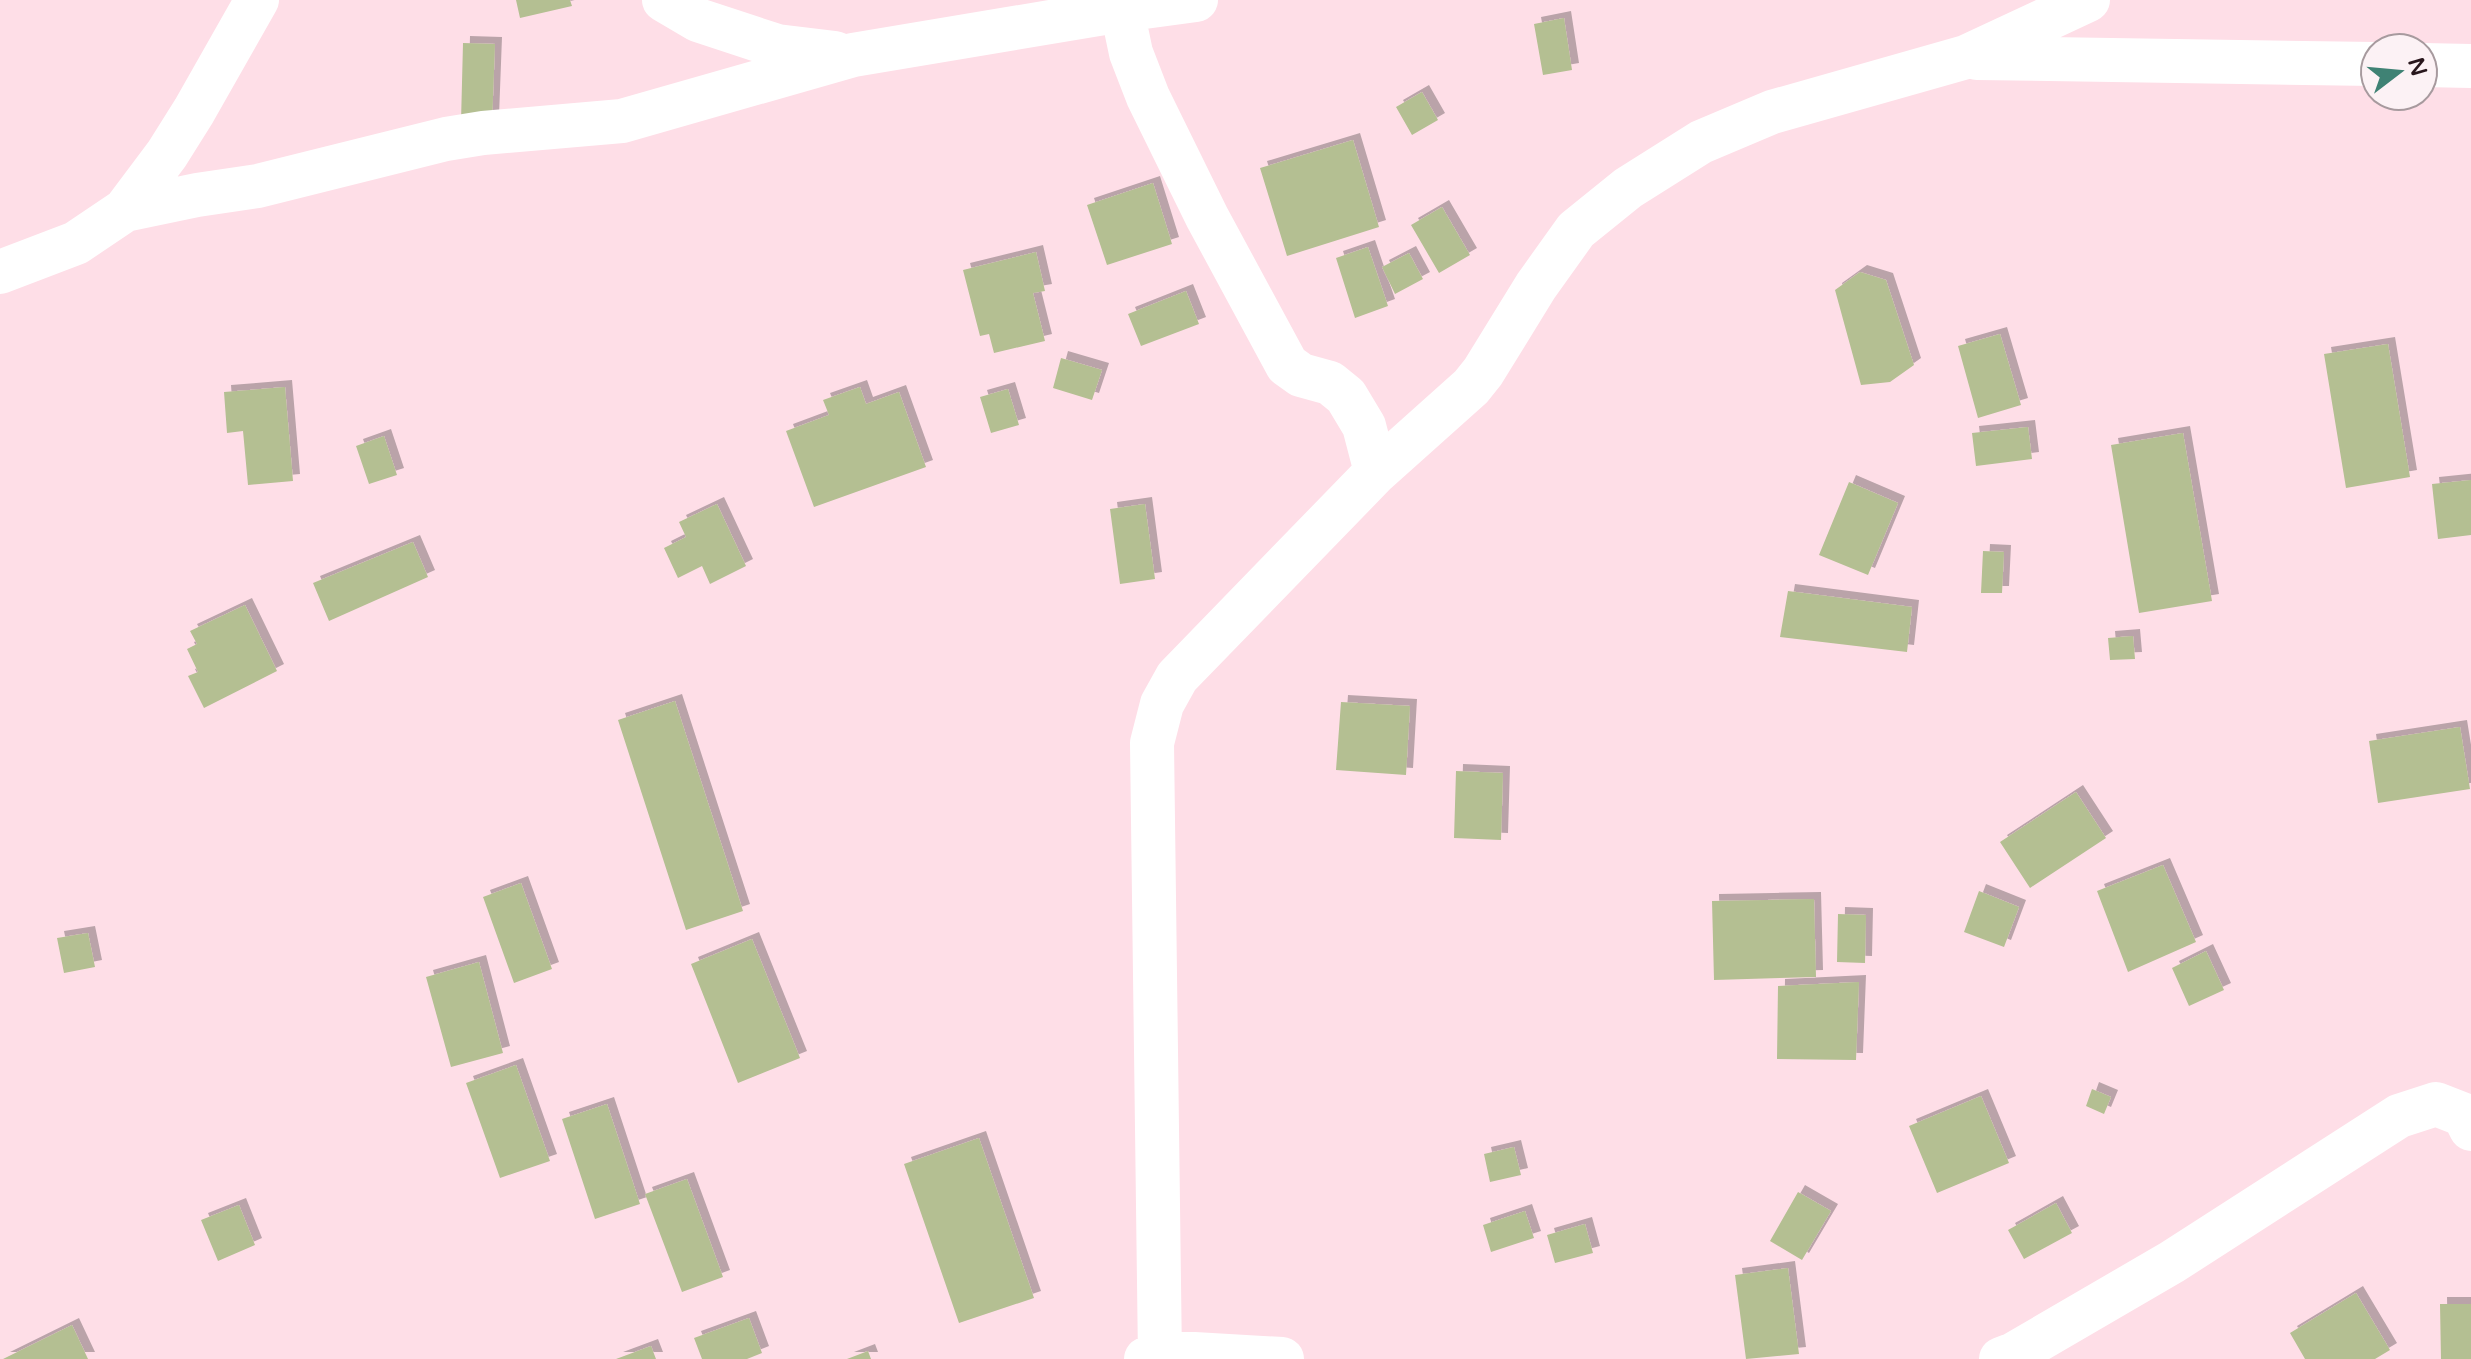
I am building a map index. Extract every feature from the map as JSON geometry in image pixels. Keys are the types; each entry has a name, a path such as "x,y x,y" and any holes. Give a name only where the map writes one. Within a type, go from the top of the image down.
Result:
{"street":[{"path":"0,272 76,243 125,210 188,122 257,0"},
{"path":"664,0 698,20 777,46 853,55"},
{"path":"125,210 258,186 446,139 622,121 853,55 1196,0"},
{"path":"1282,1359 1155,1357 1152,743 1162,704 1177,677 1376,472 1471,387 1576,230 1628,188 1701,142 1772,112 1966,57 2088,0"},
{"path":"1122,10 1131,53 1148,97 1207,217 1287,365 1301,375 1330,383 1346,396 1364,426 1376,472"},
{"path":"1966,57 2359,64"},
{"path":"2439,65 2471,66"},
{"path":"2001,1359 2172,1262 2399,1116 2436,1104 2464,1115 2471,1129"}],"building":[{"path":"516,0 570,0 572,6 520,18"},
{"path":"1564,18 1572,70 1543,75 1534,24"},
{"path":"463,43 495,44 492,123 461,122"},
{"path":"1422,92 1438,120 1412,135 1396,107"},
{"path":"1353,140 1379,227 1287,256 1260,168"},
{"path":"1153,183 1172,244 1107,265 1087,205"},
{"path":"1442,207 1470,255 1439,273 1411,225"},
{"path":"1368,247 1388,306 1355,318 1336,258"},
{"path":"1036,252 1045,291 1033,293 1045,341 994,353 989,334 980,336 963,270"},
{"path":"1409,253 1423,279 1395,294 1382,267"},
{"path":"1860,272 1886,280 1914,365 1890,382 1861,385 1835,290"},
{"path":"1186,291 1199,324 1141,346 1128,314"},
{"path":"2000,334 2021,405 1978,418 1958,346"},
{"path":"2388,344 2410,477 2346,488 2324,354"},
{"path":"1061,358 1102,370 1092,400 1053,388"},
{"path":"285,387 293,481 248,485 243,431 227,433 224,392"},
{"path":"860,387 866,404 899,392 926,467 814,507 786,431 829,415 823,400"},
{"path":"1008,389 1019,425 991,433 980,397"},
{"path":"2028,427 2032,459 1976,466 1972,433"},
{"path":"2183,433 2212,601 2139,613 2111,445"},
{"path":"384,436 397,475 369,484 356,446"},
{"path":"2471,480 2471,535 2438,539 2432,484"},
{"path":"1849,482 1898,503 1868,575 1819,555"},
{"path":"717,504 746,566 710,584 702,566 678,578 664,548 686,537 679,522"},
{"path":"1145,504 1155,579 1120,584 1110,509"},
{"path":"413,542 428,577 329,621 313,583"},
{"path":"1983,551 2004,552 2002,593 1981,593"},
{"path":"1788,591 1912,607 1907,652 1780,637"},
{"path":"245,605 277,671 204,708 188,676 198,672 187,649 197,644 190,631"},
{"path":"2133,636 2135,659 2110,660 2108,638"},
{"path":"675,701 743,911 686,930 618,720"},
{"path":"1341,702 1410,706 1406,775 1336,770"},
{"path":"2460,727 2470,789 2378,803 2369,741"},
{"path":"1456,771 1503,773 1501,840 1454,838"},
{"path":"2076,792 2106,838 2030,888 2000,842"},
{"path":"2163,865 2196,942 2128,972 2097,891"},
{"path":"521,883 552,969 514,983 483,897"},
{"path":"1979,891 2019,907 2004,947 1964,932"},
{"path":"1814,899 1816,977 1714,980 1712,901"},
{"path":"1838,914 1866,915 1865,963 1837,962"},
{"path":"88,933 95,967 64,973 57,938"},
{"path":"752,939 800,1058 738,1083 691,964"},
{"path":"2206,951 2224,990 2189,1006 2172,968"},
{"path":"479,962 503,1053 451,1067 426,977"},
{"path":"1859,982 1856,1060 1777,1059 1778,986"},
{"path":"516,1065 550,1161 500,1178 466,1083"},
{"path":"2092,1089 2111,1097 2104,1114 2086,1106"},
{"path":"1981,1096 2009,1163 1937,1193 1909,1126"},
{"path":"607,1104 640,1204 595,1219 562,1119"},
{"path":"979,1138 1034,1298 959,1323 904,1164"},
{"path":"1514,1147 1521,1175 1490,1182 1484,1154"},
{"path":"687,1179 723,1277 682,1292 645,1194"},
{"path":"1798,1192 1831,1211 1802,1260 1770,1241"},
{"path":"2056,1203 2072,1233 2024,1259 2008,1230"},
{"path":"239,1205 255,1245 218,1261 201,1220"},
{"path":"1525,1211 1534,1238 1491,1252 1483,1225"},
{"path":"1585,1224 1593,1253 1555,1263 1547,1235"},
{"path":"1788,1268 1799,1354 1746,1359 1735,1275"},
{"path":"2356,1293 2390,1350 2375,1359 2305,1359 2290,1333"},
{"path":"2440,1304 2471,1304 2471,1359 2441,1359"},
{"path":"749,1318 762,1353 747,1359 702,1359 694,1338"},
{"path":"72,1325 88,1359 3,1359"},
{"path":"651,1346 656,1359 616,1359"},
{"path":"868,1351 871,1359 847,1359"}]}
